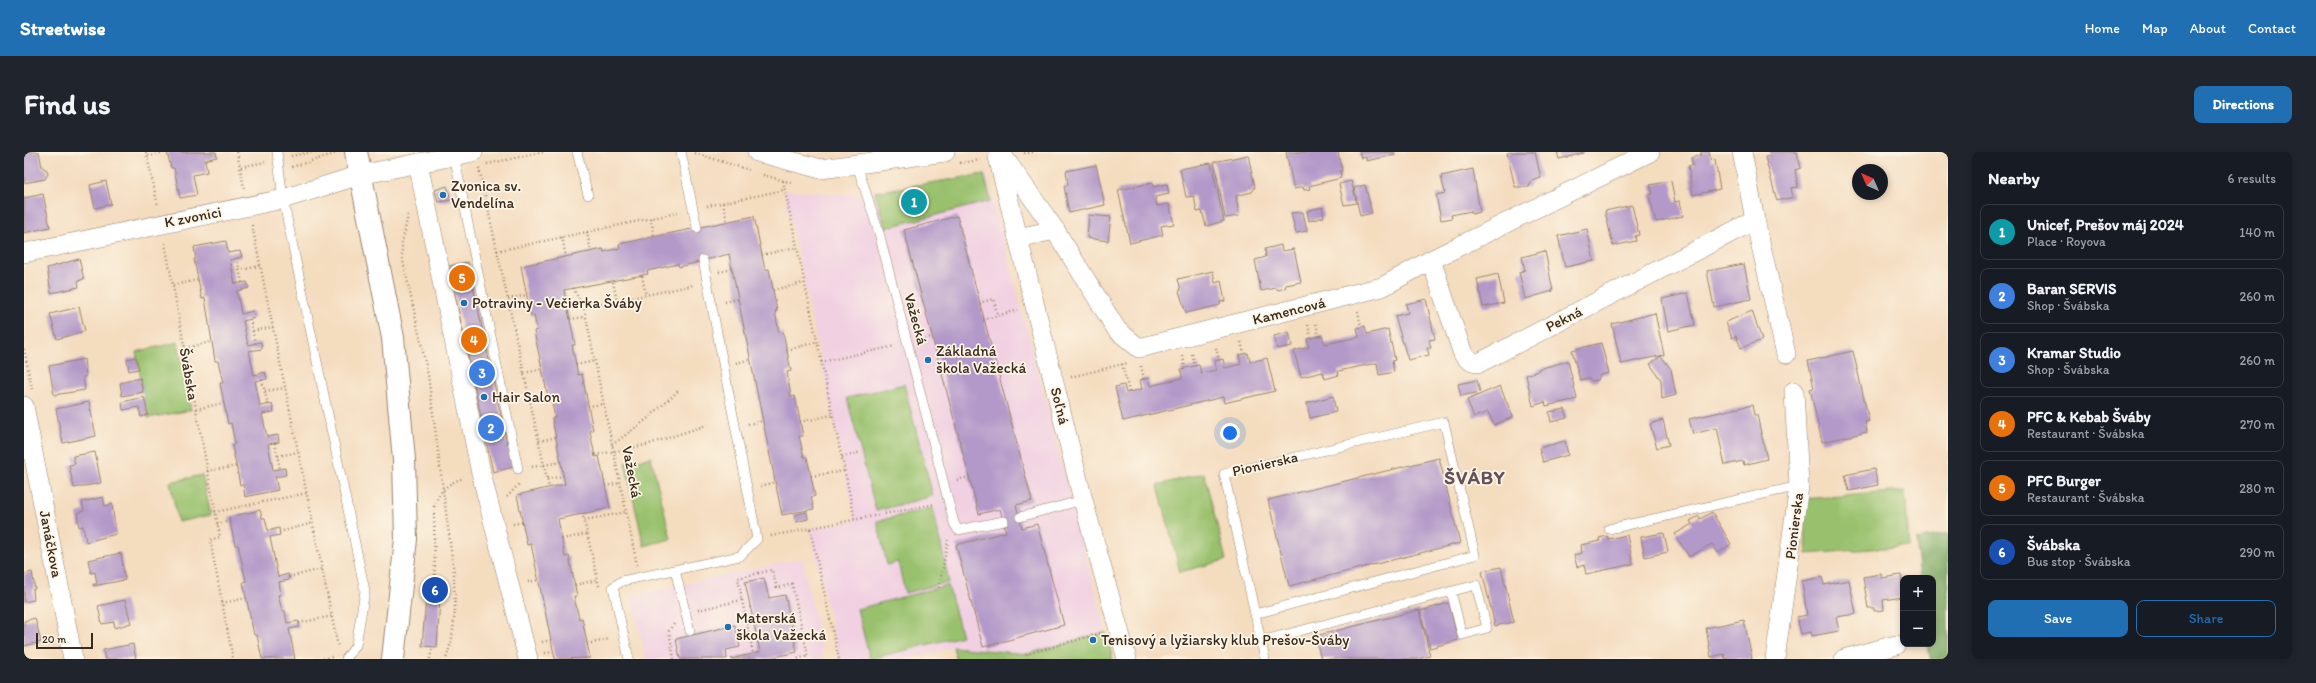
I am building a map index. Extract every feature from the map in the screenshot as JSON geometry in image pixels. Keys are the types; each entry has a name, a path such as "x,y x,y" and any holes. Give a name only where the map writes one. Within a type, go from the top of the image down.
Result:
{"street":[{"path":"356,152 393,338 404,460 406,539 393,659"},
{"path":"757,152 857,165 945,152"},
{"name":"Soľná","path":"997,152 1083,500 1127,659"},
{"name":"Kamencová","path":"1000,152 1055,230 1117,330 1139,348 1382,287 1431,260 1650,152"},
{"path":"1742,152 1755,220 1786,354"},
{"name":"K zvonici","path":"24,253 162,223 283,199 360,174 425,159 468,156"},
{"path":"425,159 481,473 528,659"},
{"name":"Pekná","path":"1431,260 1463,354 1469,360 1480,363 1755,220"},
{"path":"1018,238 1055,230"},
{"name":"Pionierska","path":"1775,659 1799,486 1794,391"},
{"name":"Janáčkova","path":"24,406 73,659"},
{"path":"1844,659 1896,645"}],"lane":[{"path":"577,152 588,195"},
{"path":"681,152 696,228"},
{"path":"278,155 283,199 364,591 356,644 343,657"},
{"path":"468,156 518,469"},
{"name":"Važecká","path":"857,165 879,233 953,516 958,530 1004,521"},
{"path":"629,659 614,587 622,581 740,556 757,539 703,260"},
{"name":"Pionierska","path":"1255,614 1475,555 1444,422 1224,474 1255,614 1265,659"},
{"path":"1609,529 1799,486"},
{"path":"1020,517 1083,500"},
{"path":"675,570 690,631"},
{"path":"1261,641 1451,591 1476,585 1486,628 1462,635 1451,591"}],"path":[{"name":"Švábska","path":"146,152 162,223 220,537 210,540 233,659"},
{"path":"148,156 166,152"},
{"path":"237,152 322,569 343,657"},
{"path":"240,167 278,155 312,152"},
{"path":"280,170 341,152"},
{"path":"468,156 497,251 550,488"},
{"path":"782,182 855,520"},
{"path":"497,251 784,190"},
{"path":"723,203 727,222"},
{"path":"407,210 402,256 428,375 444,487 454,573 455,609 452,639 446,659"},
{"path":"651,218 654,237"},
{"path":"587,232 591,252"},
{"path":"562,237 566,257"},
{"path":"762,255 796,247"},
{"path":"237,258 242,283"},
{"path":"239,270 260,266"},
{"path":"642,276 646,295"},
{"path":"173,285 198,280"},
{"path":"613,282 617,301"},
{"path":"584,308 707,282"},
{"path":"773,290 804,283"},
{"name":"Važecká","path":"574,288 584,308 639,577"},
{"path":"508,299 527,295"},
{"path":"979,303 993,299 998,316"},
{"path":"1357,307 1362,327"},
{"path":"570,319 586,317"},
{"path":"1314,317 1319,336"},
{"path":"250,319 255,343"},
{"path":"1307,319 1311,338"},
{"path":"253,331 273,326"},
{"path":"1240,336 1244,354"},
{"path":"185,348 212,342"},
{"path":"787,350 816,342"},
{"path":"821,362 908,342"},
{"path":"1214,342 1219,360"},
{"path":"1191,347 1195,366"},
{"path":"1181,350 1185,368"},
{"path":"181,359 186,357"},
{"path":"1139,360 1144,379"},
{"path":"576,365 595,361"},
{"path":"1078,376 1121,365 1129,392"},
{"path":"524,373 542,369"},
{"path":"184,377 190,376"},
{"path":"262,380 268,405"},
{"path":"265,391 285,388"},
{"path":"612,445 653,414 678,391"},
{"path":"188,394 193,393"},
{"path":"196,409 224,403"},
{"path":"588,406 604,404"},
{"path":"800,422 832,415"},
{"path":"595,455 646,445 707,425"},
{"path":"539,441 556,438"},
{"path":"275,443 280,469"},
{"path":"278,456 298,452"},
{"path":"842,457 861,452"},
{"path":"518,469 561,462"},
{"path":"207,471 237,466"},
{"path":"530,472 535,466"},
{"path":"811,476 844,471"},
{"path":"434,599 434,507 438,496 444,487 458,480 481,473"},
{"path":"547,480 564,476"},
{"path":"491,513 521,482"},
{"path":"605,486 620,483"},
{"path":"215,512 307,493"},
{"path":"757,539 950,501"},
{"path":"584,520 626,512"},
{"path":"582,513 599,587"},
{"path":"939,588 953,516"},
{"path":"217,524 230,521"},
{"path":"512,524 523,522"},
{"path":"279,532 313,523"},
{"path":"810,529 839,659"},
{"path":"562,538 587,534"},
{"path":"288,577 322,569"},
{"path":"753,653 738,578 772,570 777,588 792,584 808,656 797,659"},
{"path":"525,583 539,580"},
{"path":"575,585 597,580"},
{"path":"222,603 246,598"},
{"path":"674,659 669,631 686,613 742,600"},
{"path":"299,623 332,616"},
{"path":"609,632 612,646"},
{"path":"1028,659 1027,654 1106,632"},
{"path":"587,644 624,636"},
{"path":"430,659 432,647"}],"shaded area":[{"name":"Základná škola Važecká","path":"986,173 1106,632 1027,654 953,647 910,659 839,659 810,529 855,520 784,190 857,195"},
{"name":"Materská škola Važecká","path":"802,558 824,659 646,659 632,596"}],"green space":[{"path":"984,174 991,201 885,228 875,192"},
{"path":"178,342 191,410 148,418 136,352"},
{"path":"904,384 933,496 876,511 847,398"},
{"path":"651,457 671,539 644,546 625,463"},
{"path":"1204,473 1226,560 1180,572 1158,485"},
{"path":"202,475 211,515 178,522 170,482"},
{"path":"1905,491 1909,546 1807,554 1803,499"},
{"path":"933,508 949,582 905,593 898,562 887,565 877,521"},
{"path":"1948,534 1948,659 1930,659 1928,647 1936,647 1936,575 1920,575 1916,540"},
{"path":"948,585 962,636 870,659 857,609"},
{"name":"Tenisový a lyžiarsky klub Prešov-Šváby","path":"1106,632 1113,659 956,659 953,647 1027,654"}],"building":[{"path":"24,152 39,152 42,167 47,170 48,174 45,179 24,183"},
{"path":"167,152 216,152 217,157 205,160 207,172 193,175 197,195 180,198 174,168 171,168"},
{"path":"1286,152 1338,152 1342,171 1340,171 1341,178 1309,186 1310,189 1304,190 1303,187 1294,189"},
{"path":"1359,152 1394,152 1395,155 1366,161 1366,157 1361,158"},
{"path":"1535,152 1541,178 1532,181 1529,187 1515,187 1507,153"},
{"path":"1557,152 1584,152 1584,153 1559,159"},
{"path":"1701,152 1709,152 1711,161 1715,160 1720,189 1693,195 1688,166 1693,165 1691,158 1701,155"},
{"path":"1769,152 1797,152 1801,168 1795,170 1798,187 1791,188 1793,197 1777,201 1765,157 1770,156"},
{"path":"1248,155 1255,187 1252,192 1236,196 1239,216 1225,218 1214,162"},
{"path":"1211,163 1224,221 1206,226 1202,211 1197,212 1194,196 1186,197 1180,169"},
{"path":"1096,165 1105,205 1069,213 1064,186 1068,185 1066,171"},
{"path":"1473,169 1480,212 1472,214 1471,211 1451,215 1452,218 1441,220 1436,195 1445,193 1441,176"},
{"path":"106,181 111,204 95,208 90,185"},
{"path":"1351,181 1357,203 1344,205 1339,184"},
{"path":"1671,181 1675,202 1680,201 1683,216 1656,222 1649,195 1653,194 1650,185"},
{"path":"1152,183 1153,187 1167,184 1169,194 1155,197 1157,206 1169,204 1174,224 1161,226 1163,235 1130,243 1118,190"},
{"path":"1365,185 1372,213 1360,216 1354,188"},
{"name":"Zvonica sv. Vendelína","path":"447,186 451,200 438,202 435,190"},
{"path":"43,194 50,227 24,233 24,198"},
{"path":"1632,205 1639,235 1635,236 1636,241 1613,246 1605,211"},
{"path":"1322,207 1324,217 1309,221 1307,211"},
{"path":"1303,212 1307,231 1296,233 1291,213"},
{"path":"1089,215 1111,217 1108,241 1087,238"},
{"path":"754,216 765,270 769,269 777,311 775,311 779,333 783,332 791,371 787,372 791,397 795,396 803,436 799,436 804,457 807,457 815,496 811,497 814,509 782,515 729,254 679,267 678,264 647,271 648,274 564,290 575,345 572,345 578,375 582,374 593,430 590,431 595,457 599,456 610,508 558,519 565,557 569,556 577,596 574,596 579,619 582,618 590,658 555,659 531,544 527,545 517,495 565,484 552,418 555,417 552,401 549,402 534,331 537,330 534,315 531,316 521,266 603,249 604,252 620,248 619,244"},
{"path":"957,216 1032,501 1016,505 1022,528 1037,524 1064,625 983,647 956,545 1006,532 1000,509 979,514 904,230"},
{"path":"1587,229 1594,261 1565,267 1558,236"},
{"path":"226,241 228,253 240,251 242,257 230,260 235,284 247,282 249,288 237,291 241,314 253,311 255,318 243,321 248,345 261,342 262,349 249,351 254,375 265,372 267,379 255,381 260,406 272,404 274,412 262,414 267,437 278,435 279,442 268,444 273,470 285,468 286,475 275,477 278,490 245,497 243,484 240,485 232,445 235,444 231,423 228,424 220,383 223,383 218,361 215,361 205,298 202,299 194,259 196,259 194,247"},
{"path":"1281,245 1282,251 1294,249 1301,282 1286,285 1285,288 1278,290 1276,288 1261,291 1255,260 1266,257 1265,249"},
{"path":"1545,251 1553,291 1525,299 1519,272 1525,270 1522,257"},
{"path":"79,259 84,279 78,281 79,287 51,293 47,268"},
{"path":"468,262 507,444 512,443 514,467 493,472 449,266"},
{"path":"1744,264 1751,299 1714,307 1707,271"},
{"path":"1213,271 1215,283 1221,281 1225,301 1220,302 1220,305 1186,313 1179,291 1181,290 1178,279"},
{"path":"1498,274 1504,303 1483,307 1477,279"},
{"path":"1688,293 1695,325 1668,331 1662,299"},
{"path":"1426,299 1435,339 1429,340 1431,348 1427,348 1429,355 1408,360 1395,316 1408,313 1406,304"},
{"path":"79,307 85,331 57,339 50,314"},
{"path":"1752,311 1762,340 1741,348 1736,336 1732,338 1726,322"},
{"path":"1655,313 1664,355 1621,364 1612,324"},
{"path":"1365,326 1367,334 1388,329 1395,360 1392,361 1394,372 1379,375 1377,363 1338,371 1339,375 1325,379 1323,372 1301,377 1294,351 1309,347 1307,339 1322,335 1325,344 1359,337 1357,328"},
{"path":"1289,332 1292,346 1277,349 1274,336"},
{"path":"1601,343 1609,373 1600,375 1598,380 1592,381 1588,378 1580,380 1572,350"},
{"path":"1853,351 1869,421 1865,422 1867,432 1822,442 1810,389 1814,388 1808,361"},
{"path":"1248,353 1250,362 1267,358 1275,391 1224,403 1223,397 1123,421 1115,387 1124,385 1126,393 1142,389 1140,380 1148,378 1150,386 1167,382 1182,378 1181,369 1199,365 1201,373 1216,370 1214,361 1223,359 1225,368 1241,364 1239,355"},
{"path":"1661,356 1671,369 1676,395 1662,399 1661,380 1650,364"},
{"path":"136,357 139,369 129,371 127,359"},
{"path":"84,359 86,376 83,377 85,390 54,395 49,366"},
{"path":"1568,361 1577,399 1546,406 1545,402 1533,406 1526,375 1538,371 1538,369"},
{"path":"140,378 143,392 122,396 120,383"},
{"path":"1477,380 1480,392 1461,396 1458,384"},
{"path":"1500,386 1513,417 1494,425 1488,412 1474,417 1467,400"},
{"path":"1333,396 1336,412 1310,418 1307,403"},
{"path":"144,397 148,415 141,417 139,407 123,410 122,402"},
{"path":"89,402 96,436 63,443 56,409"},
{"path":"1752,405 1754,415 1757,415 1767,459 1744,465 1743,461 1725,465 1717,428 1693,434 1689,419"},
{"path":"1565,409 1567,418 1551,422 1549,412"},
{"path":"1663,420 1669,445 1657,448 1650,424"},
{"path":"1565,441 1568,455 1543,462 1539,448"},
{"path":"95,452 101,483 74,488 69,465 75,464 73,456"},
{"path":"1439,458 1460,543 1289,586 1268,500"},
{"path":"1874,469 1878,485 1849,491 1845,475"},
{"path":"103,497 105,506 112,504 116,534 86,542 83,526 79,527 77,513 84,511 82,502"},
{"path":"260,510 262,518 265,518 268,531 279,528 280,535 270,537 278,577 288,574 289,580 279,582 281,594 278,595 282,611 285,611 287,623 298,621 299,623 299,627 289,629 295,659 262,659 257,635 254,635 243,582 246,581 238,545 235,545 229,517"},
{"path":"807,512 808,519 796,522 794,515"},
{"path":"1712,512 1731,544 1718,553 1712,544 1689,557 1675,534 1692,524 1690,521 1699,516 1700,519"},
{"path":"1664,533 1668,552 1645,557 1641,537"},
{"path":"1627,535 1633,564 1586,574 1584,565 1577,567 1574,555 1582,553 1581,545 1600,541 1599,538 1607,536 1608,539"},
{"path":"121,553 125,580 93,586 93,584 97,584 95,572 91,573 88,560"},
{"path":"1501,567 1514,622 1495,626 1482,571"},
{"path":"32,572 35,589 33,589 34,600 24,602 24,574"},
{"path":"1881,574 1882,578 1900,575 1900,597 1883,600 1884,610 1874,611 1874,608 1868,608 1863,577"},
{"path":"1822,577 1824,585 1849,580 1856,614 1836,617 1839,631 1812,636 1811,632 1801,634 1797,617 1807,615 1802,581"},
{"path":"764,578 769,598 785,595 797,652 765,659 731,659 760,652 745,582"},
{"path":"426,598 440,599 437,647 422,646"},
{"path":"125,600 131,623 115,628 114,622 102,624 98,606"},
{"path":"1449,603 1458,640 1430,648 1420,611"},
{"path":"1419,610 1430,656 1418,659 1321,659 1315,636"},
{"path":"35,618 41,642 24,646 24,621"},
{"path":"1744,620 1752,659 1725,659 1724,654 1711,657 1706,628"},
{"path":"735,625 740,647 726,650 727,659 680,659 676,639"},
{"path":"133,644 136,659 105,659 103,650"}],"place":[{"name":"Zvonica sv. Vendelína","path":"443,195"},
{"name":"Unicef, Prešov máj 2024","path":"914,202"},
{"name":"PFC Burger","path":"462,278"},
{"name":"Potraviny - Večierka Šváby","path":"464,303"},
{"name":"PFC & Kebab Šváby","path":"474,340"},
{"name":"Základná škola Važecká","path":"928,360"},
{"name":"Kramar Studio","path":"482,373"},
{"name":"Hair Salon","path":"484,397"},
{"name":"Baran SERVIS","path":"491,428"},
{"name":"Švábska","path":"435,590"},
{"name":"Materská škola Važecká","path":"728,627"},
{"name":"Tenisový a lyžiarsky klub Prešov-Šváby","path":"1093,640"}],"district":[{"name":"ŠVÁBY","path":"1475,477"}]}
